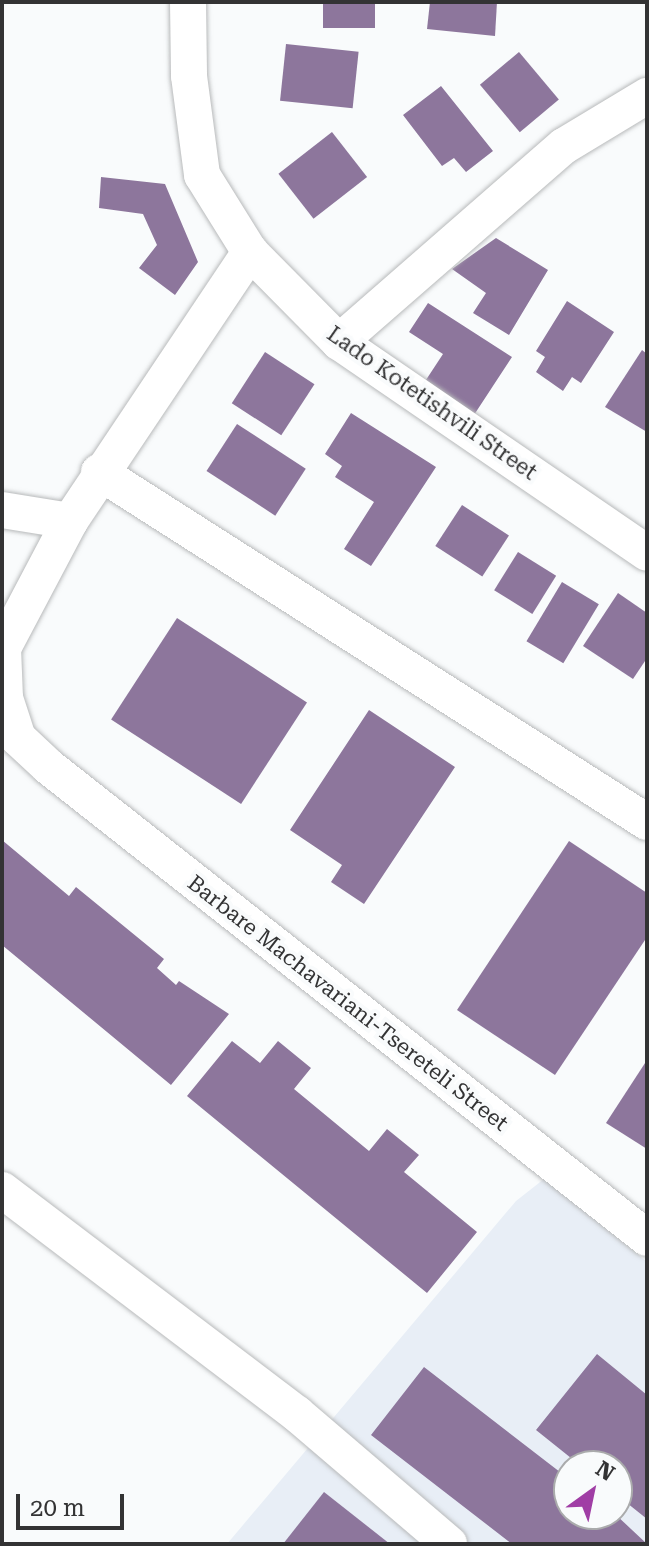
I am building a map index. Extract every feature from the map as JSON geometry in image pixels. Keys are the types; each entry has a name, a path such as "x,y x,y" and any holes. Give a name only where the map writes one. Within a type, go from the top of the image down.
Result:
{"street":[{"name":"Lado Kotetishvili Street","path":"188,2 189,76 202,175 250,252 339,342 647,553"},
{"path":"339,342 564,146 647,96"},
{"name":"Barbare Machavariani-Tsereteli Street","path":"250,252 99,472 3,648 5,698 18,738 49,767 647,1238"},
{"path":"99,472 647,822"},
{"path":"2,510 70,521"},
{"path":"2,1190 297,1414 449,1544"}],"shaded area":[{"path":"544,1179 647,1262 647,1544 227,1544 516,1201"}],"building":[{"path":"323,2 375,2 375,28 323,28"},
{"path":"430,2 497,2 495,36 427,29"},
{"path":"286,44 359,52 353,108 280,101"},
{"path":"519,52 559,99 520,132 480,85"},
{"path":"441,86 493,151 466,172 454,158 442,166 403,115"},
{"path":"332,132 367,177 314,219 278,174"},
{"path":"101,177 165,184 198,262 175,295 139,268 157,245 143,214 99,208"},
{"path":"496,238 548,270 509,335 473,313 486,293 452,269"},
{"path":"567,301 614,332 581,383 572,377 563,391 536,372 545,357 536,351"},
{"path":"428,303 512,357 472,418 422,386 443,354 409,332"},
{"path":"642,350 647,354 647,432 605,407"},
{"path":"265,352 314,384 281,435 232,403"},
{"path":"351,413 436,467 371,566 344,549 374,502 335,477 342,466 325,454"},
{"path":"237,424 306,469 275,516 207,471"},
{"path":"462,505 509,535 482,577 435,546"},
{"path":"518,552 556,576 532,614 494,590"},
{"path":"562,582 599,604 563,663 526,641"},
{"path":"618,593 647,613 647,658 633,679 583,646"},
{"path":"177,618 307,702 241,804 111,719"},
{"path":"369,710 455,767 364,904 331,882 342,865 290,830"},
{"path":"2,840 69,896 76,887 164,959 157,968 176,985 179,981 229,1014 171,1085 2,945"},
{"path":"569,841 647,893 647,937 555,1075 457,1010"},
{"path":"232,1041 260,1063 278,1041 311,1068 294,1089 369,1151 387,1129 419,1155 404,1172 477,1232 427,1293 187,1096"},
{"path":"647,1060 647,1149 606,1123"},
{"path":"597,1354 647,1395 647,1519 633,1508 633,1450 561,1450 536,1430"},
{"path":"424,1367 553,1467 553,1530 632,1530 647,1544 512,1544 371,1435"},
{"path":"324,1492 390,1544 283,1544"}]}
